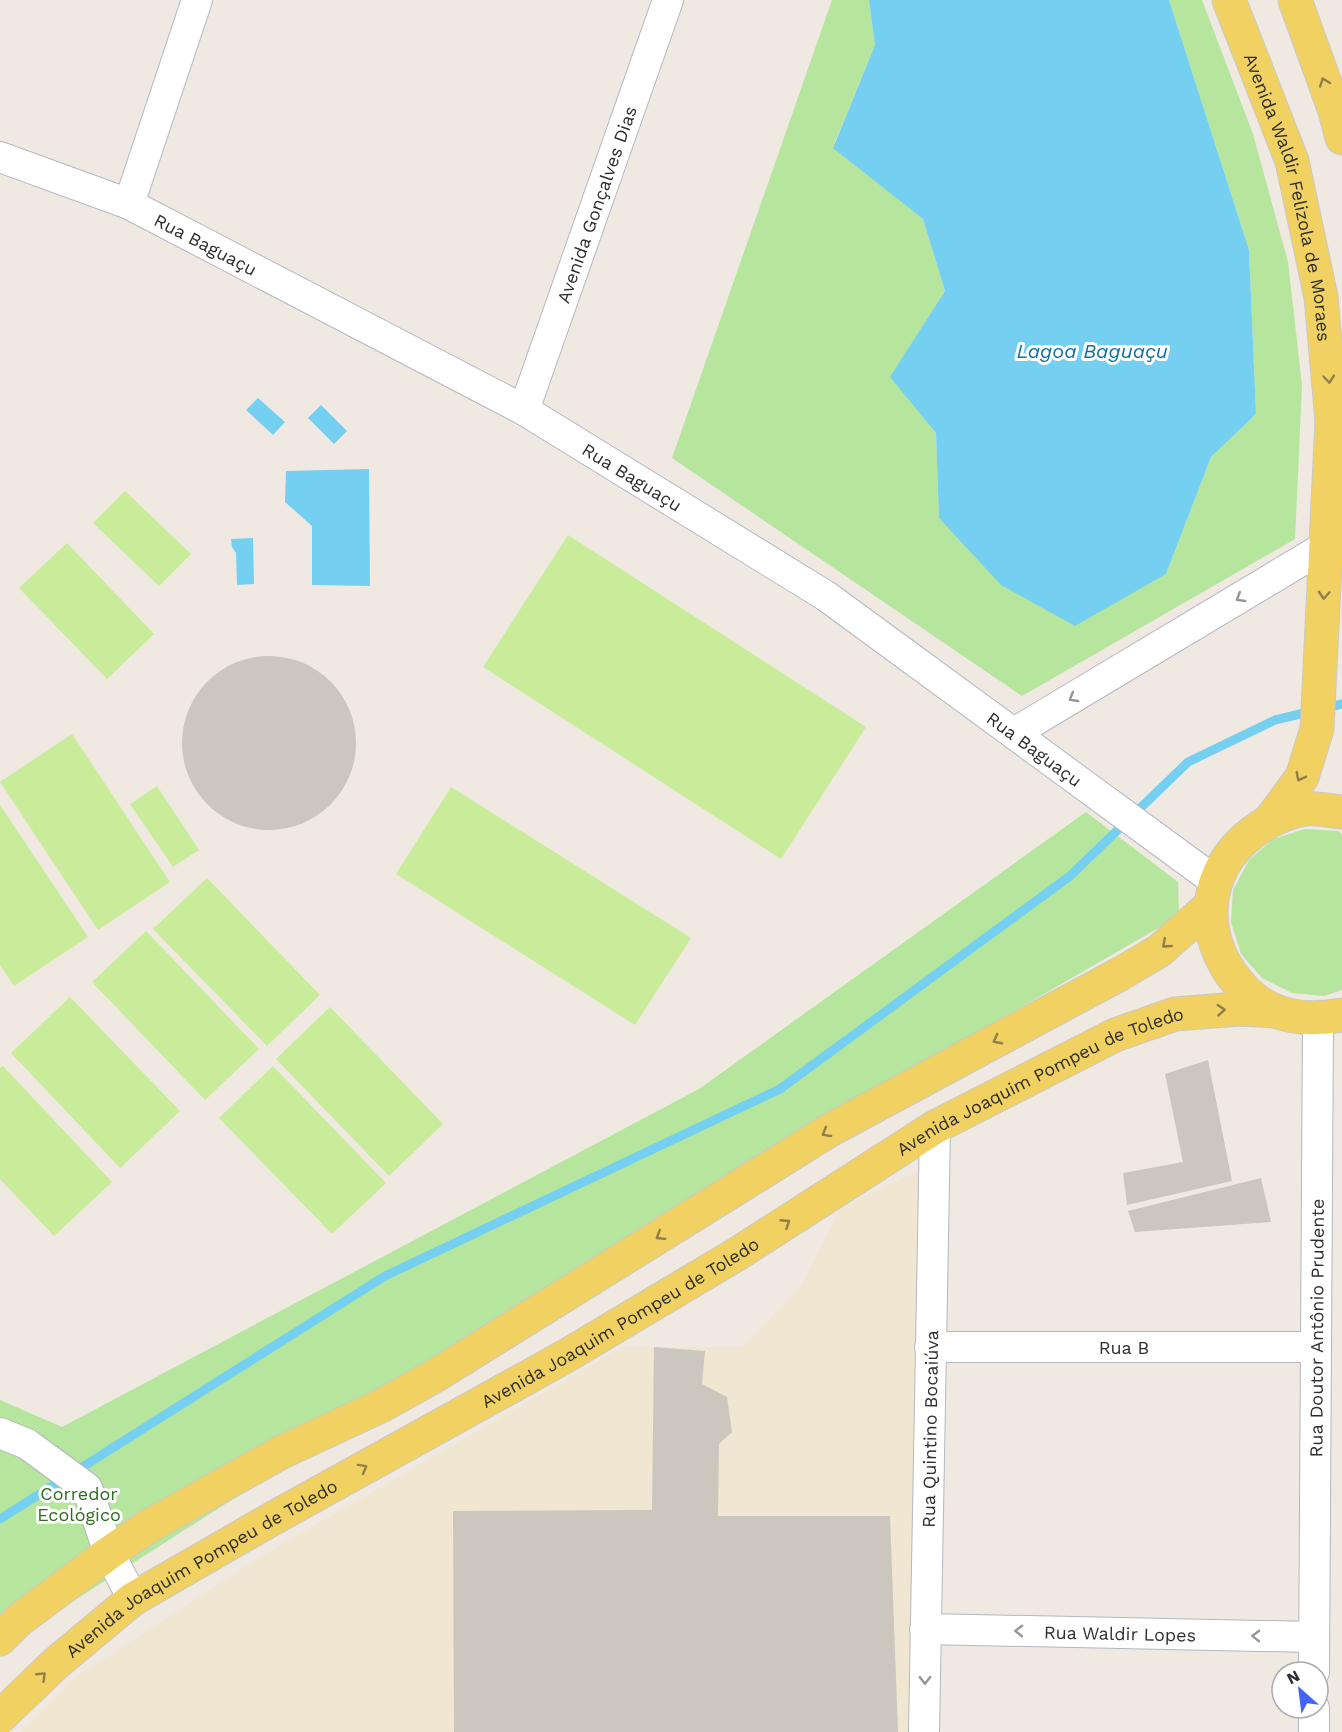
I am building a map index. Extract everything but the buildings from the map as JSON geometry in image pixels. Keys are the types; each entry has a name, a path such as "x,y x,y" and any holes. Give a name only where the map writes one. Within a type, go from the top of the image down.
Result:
{"main road":[{"name":"Avenida Waldir Felizola de Moraes","path":"1229,0 1292,161 1322,297 1332,422 1317,729 1302,777 1271,819"},
{"path":"1295,0 1342,138"},
{"path":"0,1639 19,1620 147,1527 282,1452 381,1406 438,1374 830,1130 1159,951 1213,893 1237,844 1271,819 1306,809 1342,812"},
{"path":"1213,893 1213,938 1225,969 1247,994 1275,1011 1330,1017"},
{"name":"Avenida Joaquim Pompeu de Toledo","path":"0,1717 55,1664 133,1599 270,1520 566,1356 737,1254 935,1127 1115,1035 1175,1014 1238,1009 1275,1011"}],"street":[{"path":"129,204 197,0"},
{"name":"Avenida Gonçalves Dias","path":"524,410 668,0"},
{"name":"Rua Baguaçu","path":"0,157 129,204 524,410 826,596 1168,847 1213,893"},
{"path":"1014,733 1326,546"},
{"name":"Rua Doutor Antônio Prudente","path":"1314,1660 1316,1347 1330,1017"},
{"name":"Rua Quintino Bocaiúva","path":"924,1732 935,1127"},
{"name":"Rua B","path":"930,1347 1316,1347"},
{"path":"13,1438 87,1488 109,1553 133,1599"},
{"name":"Rua Waldir Lopes","path":"925,1629 1314,1637"}],"shaded area":[{"path":"921,1170 908,1732 21,1732 73,1679 262,1556 622,1347 743,1347 801,1286 841,1207"}],"green space":[{"path":"832,0 869,0 875,45 833,147 923,219 945,291 891,377 936,433 939,518 1166,574 1211,457 1256,414 1249,250 1169,0 1202,0 1253,134 1288,262 1302,385 1295,539 1022,696 672,458"},
{"path":"125,491 191,554 159,586 93,523"},
{"path":"568,535 866,727 781,859 483,667"},
{"path":"67,543 154,634 107,679 19,588"},
{"path":"72,734 170,882 98,930 0,782"},
{"path":"157,786 199,850 173,867 130,804"},
{"path":"451,787 691,938 635,1025 396,874"},
{"path":"0,805 88,937 14,986 0,965"},
{"name":"Corredor Ecológico","path":"1086,812 1178,882 1179,916 823,1122 0,1648 0,1400 62,1427 699,1089"},
{"path":"1305,829 1338,831 1342,834 1342,990 1324,996 1292,993 1262,978 1241,954 1231,922 1233,890 1249,860 1273,839"},
{"path":"207,878 320,995 267,1046 153,929"},
{"path":"146,931 259,1049 205,1100 92,982"},
{"path":"70,997 180,1111 120,1168 11,1053"},
{"path":"330,1007 443,1124 389,1176 276,1059"},
{"path":"3,1066 112,1182 54,1236 0,1179 0,1068"},
{"path":"273,1066 386,1183 332,1234 219,1118"}],"water":[{"name":"Lagoa Baguaçu","path":"869,0 1169,0 1249,250 1256,414 1211,457 1166,574 1075,626 1001,585 939,518 936,433 890,377 945,291 923,219 833,148 875,45"},
{"path":"258,398 285,422 273,435 246,410"},
{"path":"321,405 347,431 334,444 308,418"},
{"path":"369,469 370,586 312,585 312,526 285,502 286,471"},
{"path":"253,538 254,584 237,585 236,553 231,539"}],"waterway":[{"path":"0,1519 385,1276 780,1089 1070,876 1188,762 1275,720 1342,704"}]}
